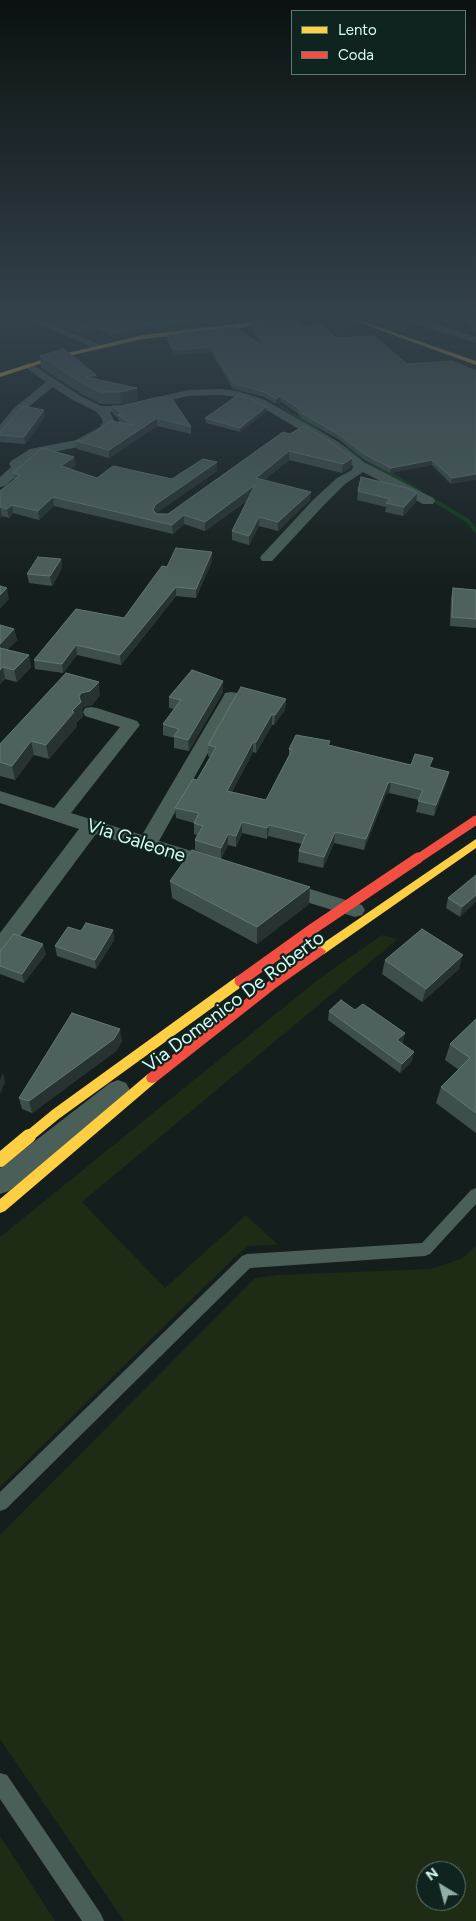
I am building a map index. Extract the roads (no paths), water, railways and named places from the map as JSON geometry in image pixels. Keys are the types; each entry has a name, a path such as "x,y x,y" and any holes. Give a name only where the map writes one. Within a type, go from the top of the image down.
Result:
{"main road":[{"path":"0,1160 56,1114 314,928 476,820"},
{"path":"0,1207 154,1076 273,984 476,841"},
{"path":"314,928 422,842"}],"street":[{"path":"0,433 17,411"},
{"path":"0,484 19,467 14,464 34,452 80,443 104,429 109,422 106,415 101,411"},
{"path":"273,411 294,425 333,444 360,465 428,501"},
{"path":"267,558 341,481 357,472 360,465"},
{"path":"148,844 231,696"},
{"path":"58,816 131,725 90,712"},
{"name":"Via Galeone","path":"0,797 230,870"},
{"path":"0,948 91,826"},
{"name":"Via Domenico De Roberto","path":"0,1182 178,1043 299,952 431,860 476,841"},
{"path":"266,882 358,911"}],"lane":[{"path":"0,1503 246,1261 425,1249 476,1194"},
{"path":"0,1782 94,1921"}],"waterway":[{"path":"288,411 327,436"},
{"path":"343,446 370,462"},
{"path":"368,461 419,491"},
{"path":"429,497 468,521 476,531"}]}
